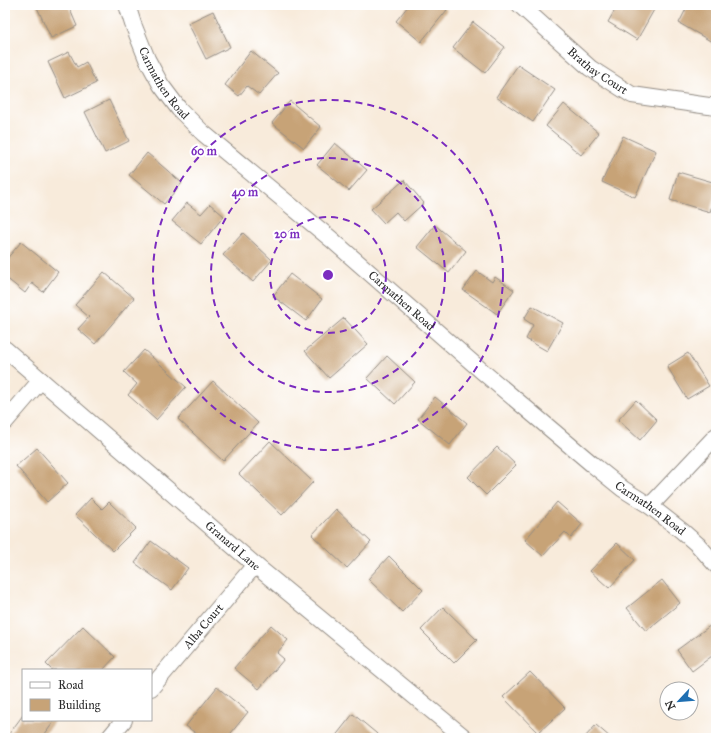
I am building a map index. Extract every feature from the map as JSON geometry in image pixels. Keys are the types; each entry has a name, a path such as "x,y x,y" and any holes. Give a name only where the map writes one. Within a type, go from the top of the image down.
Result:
{"street":[{"name":"Carmathen Road","path":"127,5 147,59 161,85 178,109 203,133 331,238 483,372 592,464 623,489 650,506 698,545 716,565"},
{"name":"Brathay Court","path":"520,5 590,68 632,95 716,108"},
{"name":"Granard Lane","path":"5,349 256,565 465,738"},
{"path":"5,422 41,380"},
{"path":"650,506 716,436"},
{"name":"Alba Court","path":"152,687 256,565"},
{"path":"109,738 123,721"}],"building":[{"path":"36,5 68,5 77,26 51,38"},
{"path":"409,5 441,5 447,10 421,42 396,21"},
{"path":"618,5 651,5 655,8 637,40 608,22"},
{"path":"688,5 710,5 716,8 716,40 714,43 679,23"},
{"path":"213,11 230,47 206,59 188,23"},
{"path":"473,22 505,47 485,73 453,48"},
{"path":"251,51 278,73 259,95 247,86 239,96 225,85"},
{"path":"69,52 77,67 86,62 96,83 65,98 48,62"},
{"path":"518,65 555,90 533,122 496,97"},
{"path":"109,100 129,141 105,153 85,112"},
{"path":"290,101 321,127 304,148 272,123"},
{"path":"564,104 599,133 581,155 546,126"},
{"path":"623,136 656,151 635,197 602,182"},
{"path":"335,143 367,170 349,191 317,165"},
{"path":"147,153 182,183 164,204 129,175"},
{"path":"678,172 716,183 716,191 710,212 670,200"},
{"path":"404,180 424,203 404,221 396,212 384,223 371,209"},
{"path":"187,203 201,214 210,204 224,216 201,244 172,221"},
{"path":"435,225 466,251 449,273 417,247"},
{"path":"243,233 272,260 253,282 223,255"},
{"path":"21,242 58,272 43,292 32,283 25,293 5,277 5,261"},
{"path":"477,271 492,282 495,277 514,290 497,314 463,290"},
{"path":"104,272 134,298 95,344 78,329 89,317 75,305"},
{"path":"290,274 322,299 306,321 273,296"},
{"path":"532,306 563,323 547,351 526,339 533,325 524,319"},
{"path":"344,318 368,344 329,378 305,351"},
{"path":"144,350 186,387 156,420 128,395 137,384 124,372"},
{"path":"688,353 709,386 687,399 667,366"},
{"path":"387,356 415,382 395,404 367,378"},
{"path":"213,381 258,423 223,461 178,419"},
{"path":"435,397 467,423 450,445 418,419"},
{"path":"636,400 657,420 640,440 618,420"},
{"path":"270,441 313,482 282,515 239,474"},
{"path":"497,447 516,465 486,495 468,477"},
{"path":"37,448 68,483 47,502 16,466"},
{"path":"91,498 102,509 109,502 136,528 113,551 75,515"},
{"path":"557,502 582,524 571,538 565,532 543,556 525,540"},
{"path":"336,509 371,542 347,568 312,535"},
{"path":"151,541 188,568 172,590 135,563"},
{"path":"617,543 635,560 609,588 590,571"},
{"path":"389,556 423,590 402,612 368,579"},
{"path":"662,580 680,603 646,631 627,608"},
{"path":"443,607 477,640 454,663 421,630"},
{"path":"271,625 288,640 277,653 284,659 259,689 234,668"},
{"path":"711,625 716,632 716,653 692,671 677,650"},
{"path":"83,626 115,657 104,669 51,669 46,664"},
{"path":"530,672 565,708 538,733 503,697"},
{"path":"217,687 248,712 227,738 202,738 186,726"},
{"path":"353,714 382,738 334,738"},
{"path":"22,716 22,721 54,721 42,738 6,738"},
{"path":"596,725 611,738 584,738"}]}
